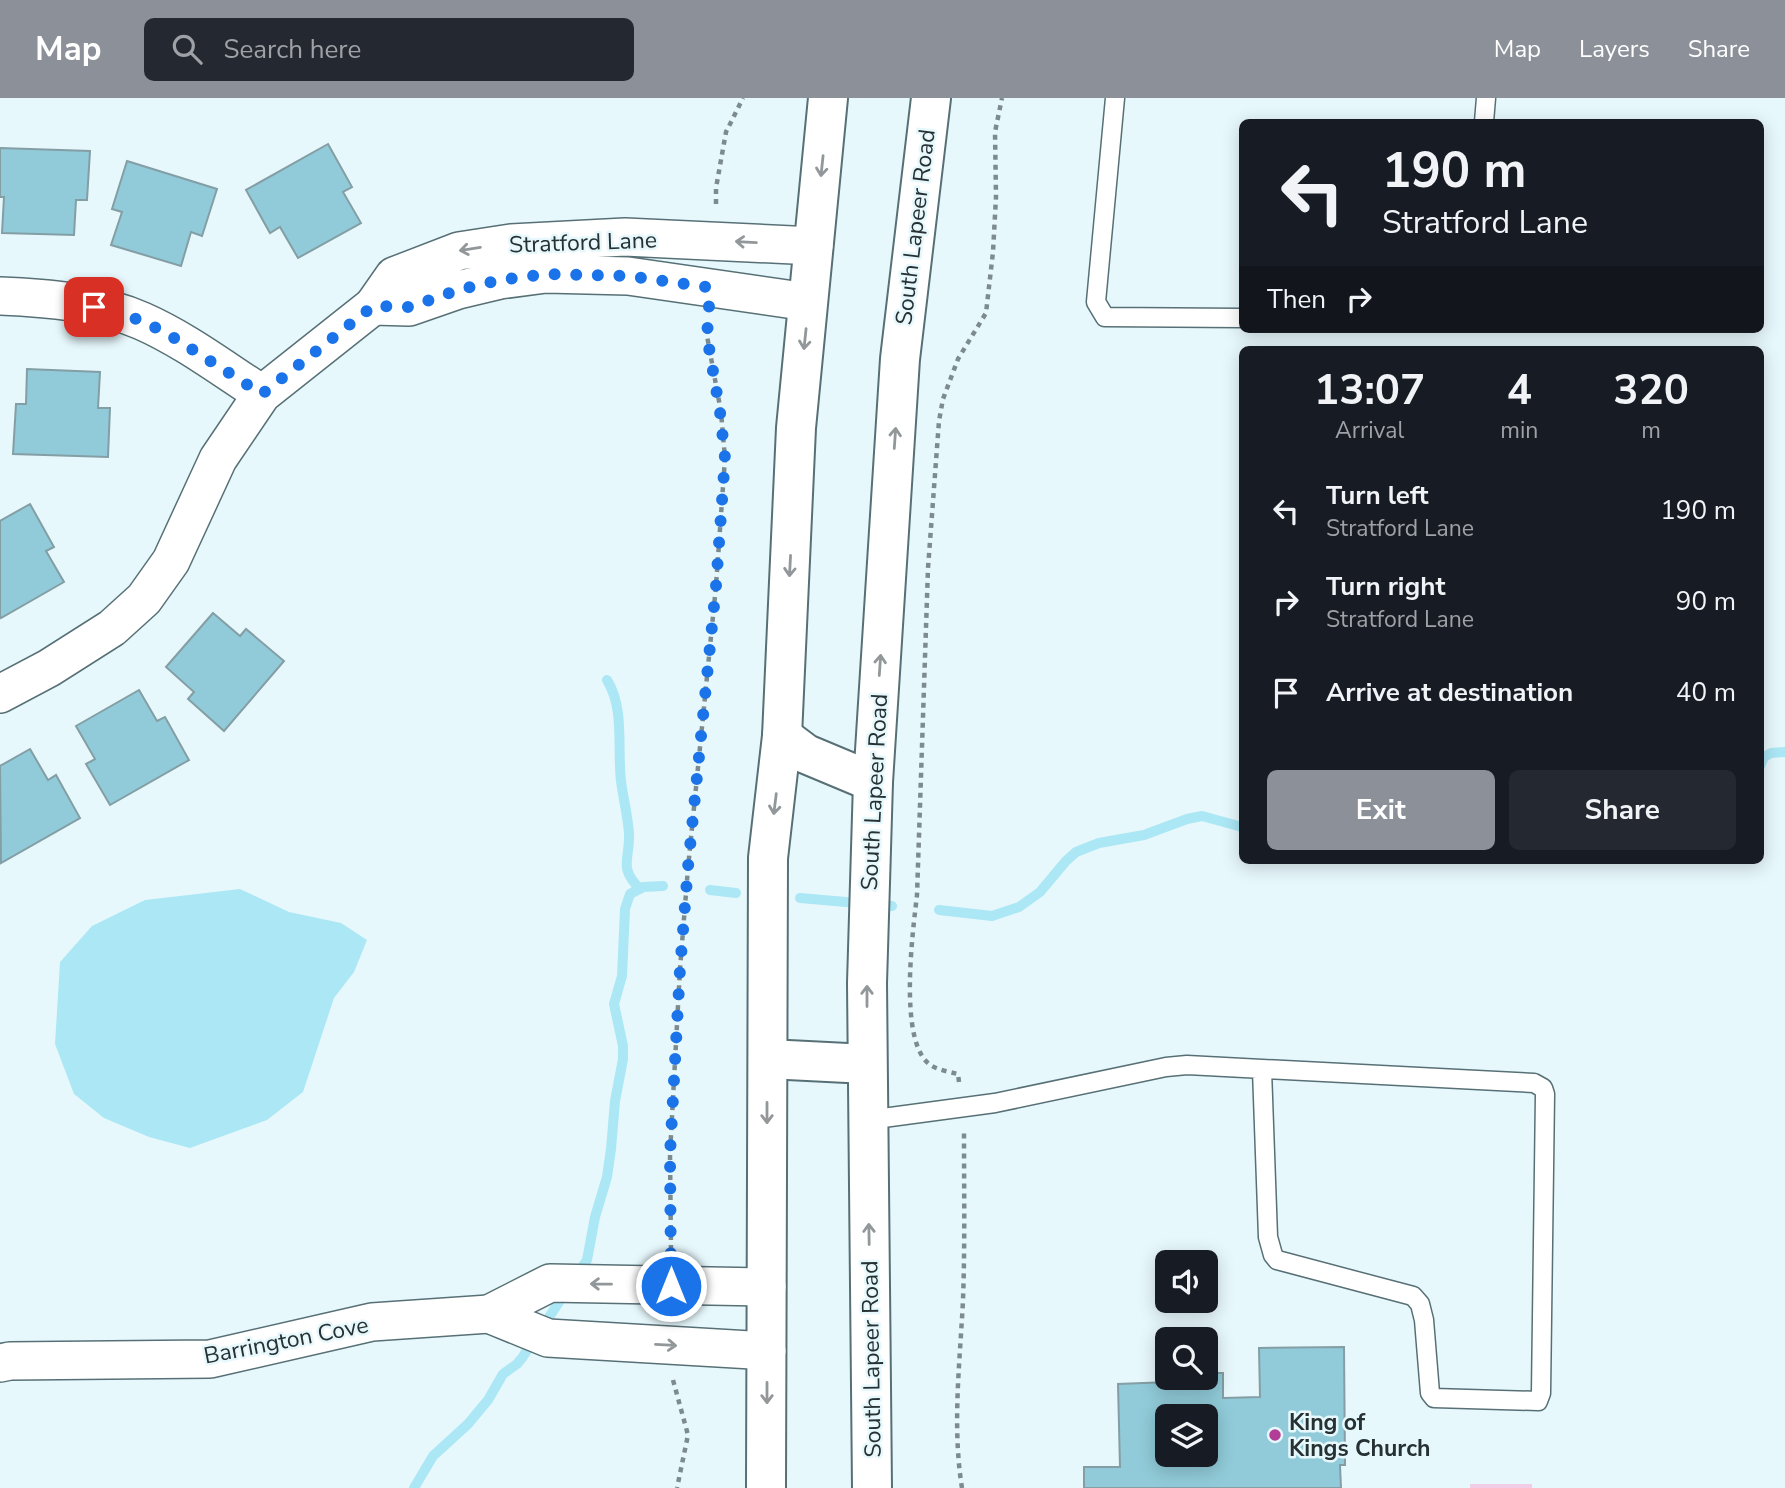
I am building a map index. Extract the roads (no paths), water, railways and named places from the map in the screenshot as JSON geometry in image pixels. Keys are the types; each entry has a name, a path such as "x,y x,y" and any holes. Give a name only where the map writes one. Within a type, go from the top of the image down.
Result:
{"main road":[{"path":"766,1488 768,859 782,736 796,428 828,98"},
{"name":"South Lapeer Road","path":"872,1488 867,983 873,782 900,359 930,98"},
{"path":"782,736 806,754 873,782"},
{"path":"768,1059 867,1064"}],"street":[{"name":"Stratford Lane","path":"0,694 49,668 112,628 144,599 171,561 218,459 262,394 373,306 394,276 459,251 511,243 625,237 814,246"},
{"path":"625,237 628,276"},
{"name":"Stratford Lane","path":"373,306 410,307 468,287 546,274 628,276 808,302"},
{"path":"0,296 70,302 140,320 168,334 262,394"},
{"name":"Barrington Cove","path":"0,1363 210,1359 372,1322 489,1314 550,1283 767,1287"},
{"name":"Barrington Cove","path":"489,1314 548,1338 767,1351"}],"lane":[{"path":"1115,98 1096,302 1105,317 1239,318"},
{"path":"1484,119 1486,98"},
{"path":"868,1120 1008,1100 1187,1065 1534,1083 1543,1088 1545,1094 1541,1393 1538,1401 1434,1398 1430,1393 1424,1320 1420,1304 1413,1296 1277,1260 1268,1237 1262,1070"}],"water":[{"path":"240,889 289,912 341,923 367,940 354,972 334,998 303,1092 267,1120 190,1148 149,1137 104,1118 74,1094 55,1044 60,962 92,926 145,900"}],"waterway":[{"path":"607,680 613,691 618,716 621,781 629,834 627,869 640,889"},
{"path":"1764,757 1771,753 1785,752"},
{"path":"939,910 992,916 1019,907 1040,892 1076,852 1099,843 1144,835 1202,816 1239,826"},
{"path":"576,1276 587,1260 611,1149 615,1101 623,1059 614,1004 622,976 625,909 630,894 643,887 663,886"},
{"path":"710,890 736,893"},
{"path":"800,898 892,906"},
{"path":"414,1488 433,1456 468,1424 488,1400 503,1374 522,1358 567,1290"}],"place":[{"name":"King of Kings Church","path":"1275,1435"}]}
